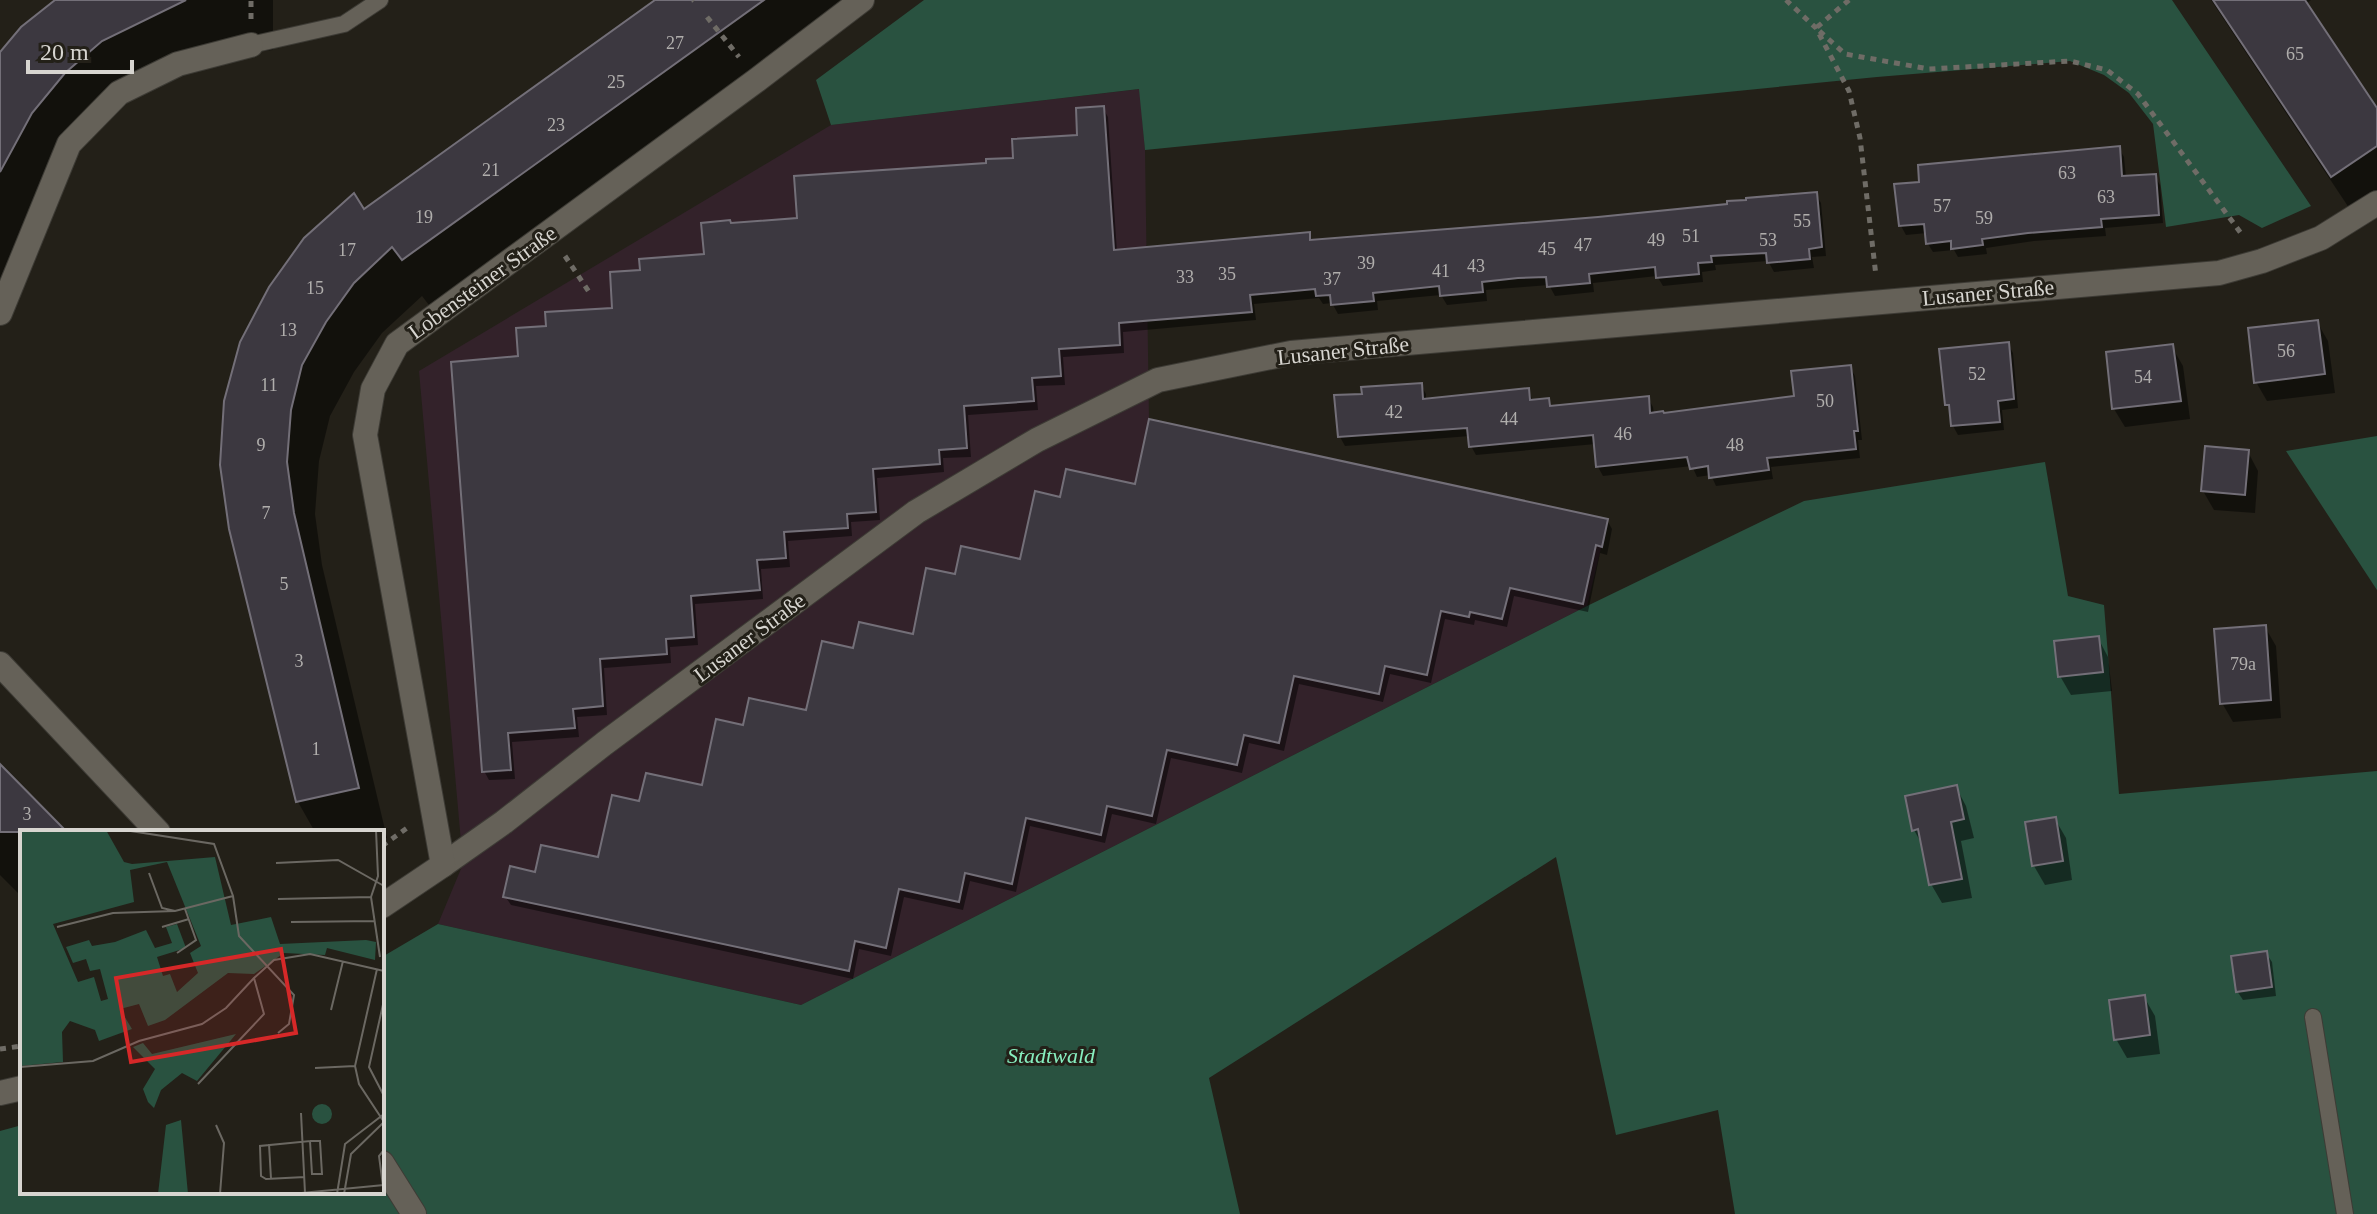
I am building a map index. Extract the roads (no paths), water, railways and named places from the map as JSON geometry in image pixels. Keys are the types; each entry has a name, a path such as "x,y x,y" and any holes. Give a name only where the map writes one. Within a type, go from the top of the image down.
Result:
{"street":[{"name":"Lobensteiner Straße","path":"443,865 365,435 373,389 397,344 862,0"},
{"path":"0,313 69,144 119,93 178,64 251,45"},
{"name":"Lusaner Straße","path":"443,865 916,512 1037,440 1158,380 1291,353 2219,273 2262,261 2321,238 2377,203"},
{"path":"0,664 156,830"},
{"path":"384,905 443,865"},
{"path":"0,1093 20,1088"},
{"path":"384,1166 414,1214"}],"lane":[{"path":"251,45 344,24 380,0"},
{"path":"2313,1017 2345,1214"}],"park label":[{"name":"Stadtwald","path":"1051,1055"}]}
